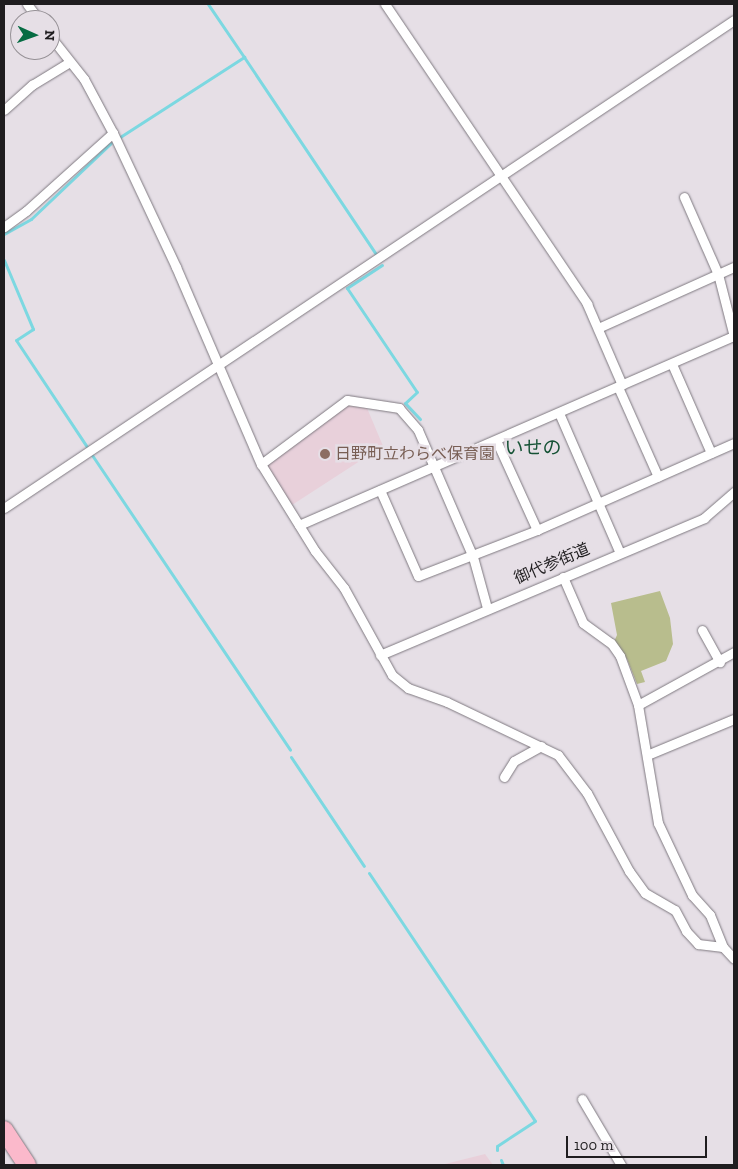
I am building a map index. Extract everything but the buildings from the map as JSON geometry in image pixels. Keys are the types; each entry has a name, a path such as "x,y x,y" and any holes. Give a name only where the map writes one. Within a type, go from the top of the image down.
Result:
{"highway":[{"path":"4,1130 27,1165"}],"street":[{"path":"385,4 587,304 658,477"},
{"path":"4,508 734,20"},
{"path":"60,50 84,79 113,133 176,267 217,367 261,464 299,525 344,588 392,675 408,688 447,702 558,755 587,793 629,871 645,893 675,910 686,931 698,944 723,947"},
{"path":"4,110 32,85 68,62"},
{"path":"4,227 26,211 113,133"},
{"path":"299,525 734,337 718,274 684,198"},
{"path":"598,328 734,266"},
{"path":"672,364 710,453"},
{"path":"261,464 347,400 399,408 418,430 473,557 487,608"},
{"path":"559,413 619,551"},
{"path":"496,440 537,530"},
{"path":"380,490 418,576 473,557 734,443"},
{"name":"御代参街道","path":"379,654 563,577 619,551 704,518 734,492"},
{"path":"563,577 582,623 611,643 620,656 638,706 658,824 692,895 710,915 723,947 734,959"},
{"path":"702,630 720,662"},
{"path":"638,706 720,662 734,652"},
{"path":"647,755 734,719"},
{"path":"504,777 514,761 541,746"},
{"path":"582,1099 620,1165"}],"shaded area":[{"name":"日野町立わらべ保育園","path":"346,405 367,408 383,446 292,505 266,466 267,462"},
{"path":"485,1154 493,1165 441,1165"}],"green space":[{"path":"660,591 670,618 673,644 666,661 641,671 645,682 637,684 627,659 613,644 617,635 611,603"}],"waterway":[{"path":"120,137 244,57 208,4"},
{"path":"244,57 375,253"},
{"path":"4,234 31,219 111,143"},
{"path":"4,260 33,329 16,340 87,447"},
{"path":"382,265 347,288 417,392 405,403 420,419"},
{"path":"92,455 290,750"},
{"path":"291,757 364,866"},
{"path":"369,873 535,1121 497,1146 497,1150"},
{"path":"501,1160 503,1165"}],"place":[{"name":"日野町立わらべ保育園","path":"325,454"}],"district":[{"name":"いせの","path":"533,448"}]}
